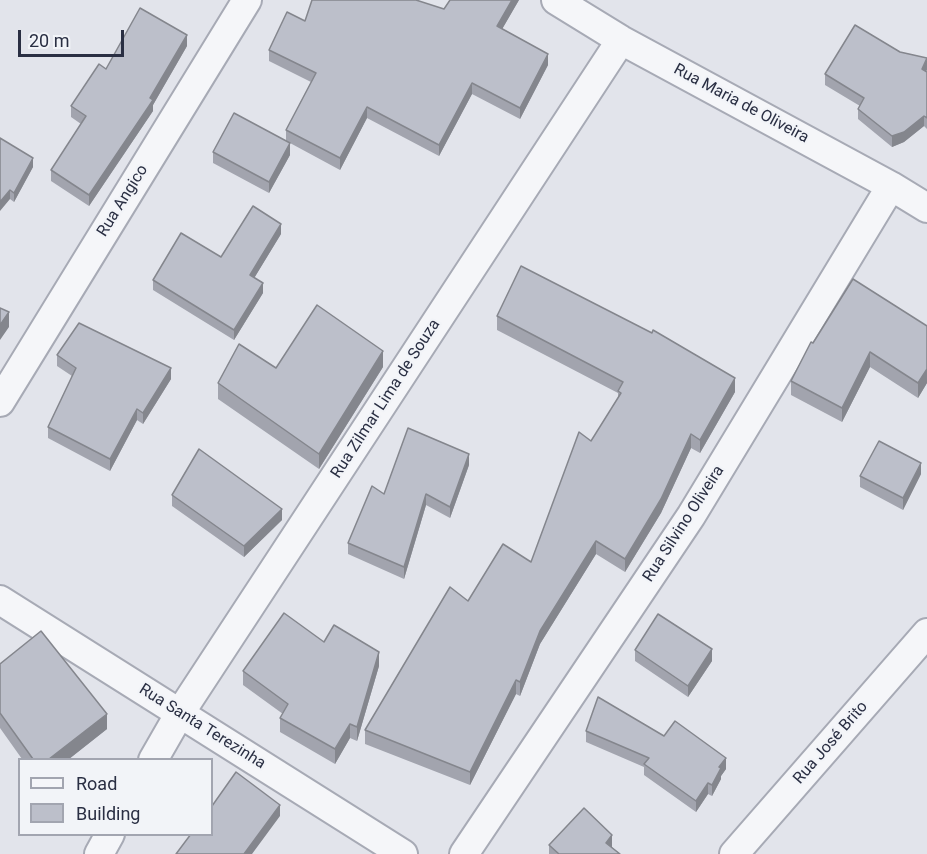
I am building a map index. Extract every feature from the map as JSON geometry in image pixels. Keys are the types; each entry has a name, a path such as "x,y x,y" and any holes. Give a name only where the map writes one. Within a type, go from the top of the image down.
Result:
{"street":[{"name":"Rua Angico","path":"0,402 247,0"},
{"name":"Rua Maria de Oliveira","path":"556,0 621,40 891,186 927,208"},
{"name":"Rua Zilmar Lima de Souza","path":"154,758 180,713 621,40"},
{"name":"Rua Silvino Oliveira","path":"464,854 691,516 891,186"},
{"name":"Rua Santa Terezinha","path":"0,600 403,854"},
{"name":"Rua José Brito","path":"734,854 927,633"},
{"path":"99,854 109,836"}],"building":[{"path":"312,0 416,0 444,9 450,0 512,0 497,26 548,54 520,108 472,83 439,145 367,107 340,158 286,130 316,73 269,50 287,12 305,21"},
{"path":"140,8 187,35 150,98 153,100 89,195 51,170 86,116 71,106 99,64 106,69"},
{"path":"855,25 900,52 927,58 922,69 927,72 927,118 924,116 904,132 892,136 858,109 864,98 825,74"},
{"path":"234,113 290,143 269,182 213,152"},
{"path":"0,138 33,158 14,193 10,190 0,202"},
{"path":"253,206 281,224 250,275 263,283 234,330 153,280 181,233 221,257"},
{"path":"521,266 652,333 653,330 735,378 700,440 691,434 661,499 625,559 596,541 540,631 520,682 516,680 470,772 365,730 450,587 468,601 503,544 531,562 579,432 591,441 621,393 618,391 623,382 497,316"},
{"path":"853,279 927,326 927,369 918,383 870,352 842,408 791,381 811,342 813,343"},
{"path":"317,305 383,351 319,454 218,383 239,344 276,368"},
{"path":"0,308 9,312 0,325"},
{"path":"79,323 171,368 143,413 137,409 110,459 48,427 76,368 57,355"},
{"path":"408,428 469,454 450,507 426,494 404,567 348,543 372,486 384,494"},
{"path":"879,441 921,463 903,498 860,476"},
{"path":"199,449 282,509 244,546 172,495"},
{"path":"284,613 324,642 334,625 379,652 357,727 350,724 335,749 280,718 288,704 243,671"},
{"path":"658,614 712,649 688,686 635,650"},
{"path":"41,631 107,714 50,758 32,758 0,713 0,664"},
{"path":"598,697 664,736 675,721 726,758 719,767 721,768 712,785 708,783 696,801 644,764 649,758 586,731"},
{"path":"236,772 280,805 244,854 176,854 190,836 213,836 213,805"},
{"path":"584,808 612,835 606,843 620,854 559,854 549,845"}]}
